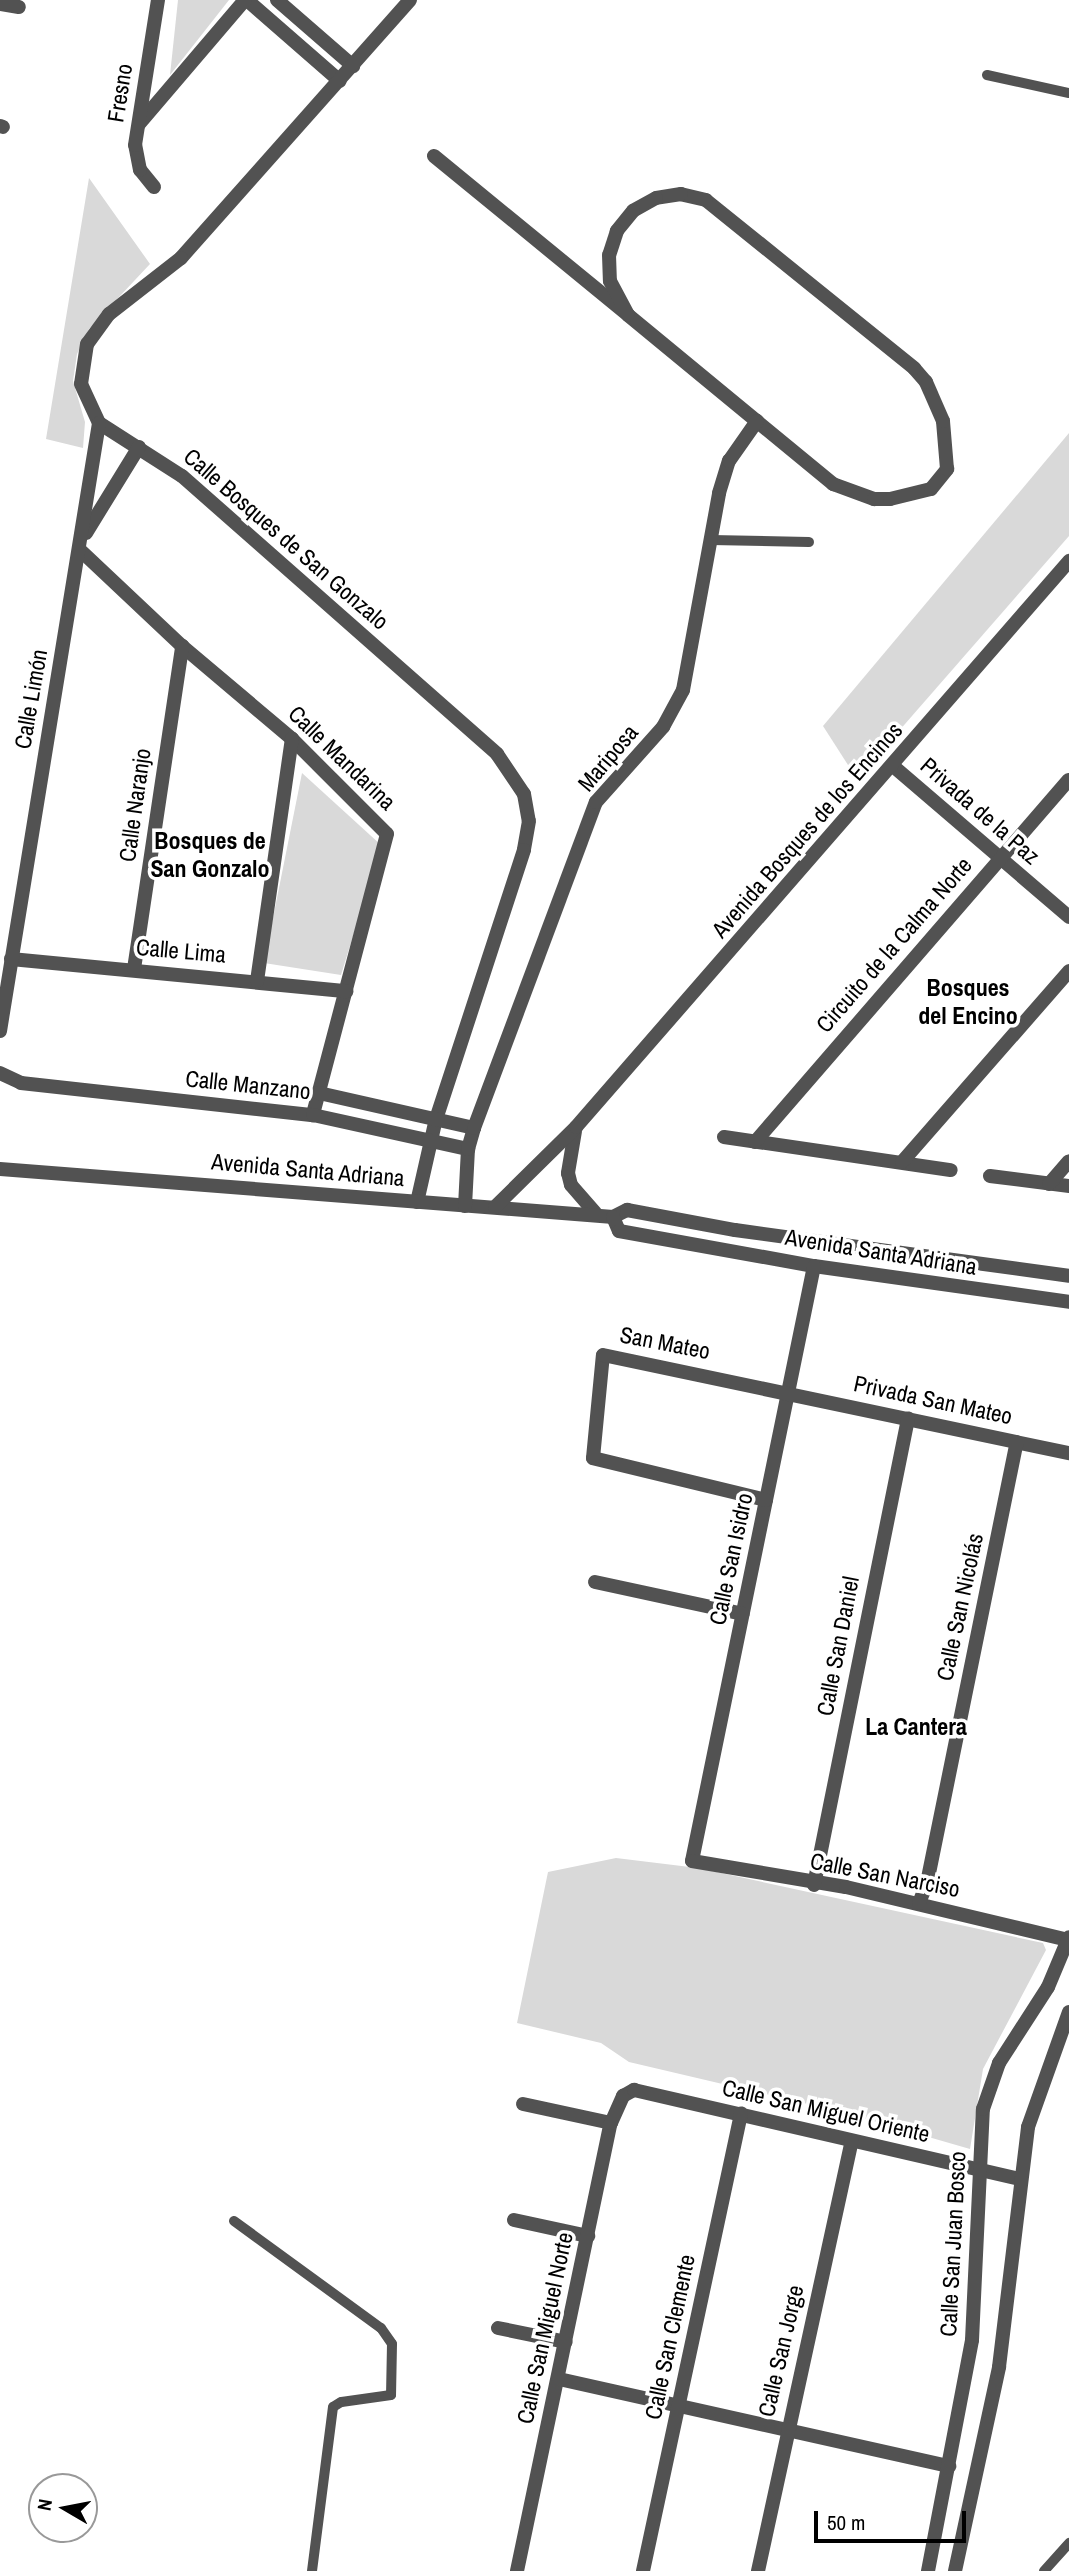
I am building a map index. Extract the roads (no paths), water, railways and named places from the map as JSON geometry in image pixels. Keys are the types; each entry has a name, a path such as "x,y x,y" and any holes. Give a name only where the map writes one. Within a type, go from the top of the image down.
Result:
{"street":[{"name":"Fresno","path":"154,187 135,156 158,0"},
{"path":"138,125 246,0 340,81"},
{"path":"277,0 353,66"},
{"path":"99,422 81,384 87,344 109,314 181,258 410,0"},
{"path":"0,4 19,7"},
{"path":"434,156 833,484 874,499 931,489 947,469 943,421 926,382 914,368 706,200 681,194 656,198 633,211 617,231 609,255 610,281 628,315"},
{"name":"Mariposa","path":"465,1206 468,1149 474,1128 596,802 663,727 683,690 729,461 757,421"},
{"name":"Calle Bosques de San Gonzalo","path":"99,422 182,476 497,754 524,794 529,821 524,850 430,1139 417,1202"},
{"name":"Calle Limón","path":"0,1031 99,422"},
{"name":"Calle Limón","path":"80,545 139,447"},
{"name":"Calle Mandarina","path":"80,545 182,646 292,739 387,834 313,1115"},
{"name":"Avenida Bosques de los Encinos","path":"495,1207 576,1127 1069,561"},
{"name":"Calle Naranjo","path":"134,969 182,646"},
{"path":"257,981 292,739"},
{"name":"Privada de la Paz","path":"893,766 1069,917"},
{"name":"Circuito de la Calma Norte","path":"755,1142 1069,780"},
{"name":"Calle Lima","path":"11,959 346,991"},
{"path":"902,1163 1069,971"},
{"name":"Calle Manzano","path":"0,1073 21,1083 313,1115 468,1149"},
{"name":"Calle Manzano","path":"319,1093 435,1123 474,1128"},
{"name":"Avenida Bosques de los Encinos","path":"576,1127 569,1147 568,1173 571,1185 595,1213"},
{"path":"724,1137 951,1170"},
{"path":"1049,1184 1069,1161"},
{"name":"Avenida Santa Adriana","path":"0,1169 465,1206 595,1213 612,1217 627,1210 735,1230 1069,1276"},
{"path":"990,1176 1069,1186"},
{"name":"Avenida Santa Adriana","path":"612,1217 619,1231 814,1266 1069,1302"},
{"name":"Calle San Isidro","path":"692,1861 814,1266"},
{"name":"San Mateo","path":"766,1500 593,1458 601,1359 607,1353 788,1392"},
{"name":"Privada San Mateo","path":"788,1392 1069,1453"},
{"name":"Calle San Daniel","path":"814,1885 908,1418"},
{"name":"Calle San Nicolás","path":"919,1903 927,1883 1017,1442"},
{"path":"595,1582 743,1614"},
{"name":"Calle San Narciso","path":"692,1861 919,1903 1069,1939"},
{"name":"Calle San Juan Bosco","path":"928,2571 972,2340 979,2170 988,2087 1028,2011 1048,1987 1069,1939"},
{"path":"955,2571 999,2367 1020,2179 1035,2097 1069,2012"},
{"name":"Calle San Miguel Oriente","path":"623,2096 634,2090 1020,2179"},
{"name":"Calle San Miguel Norte","path":"517,2571 611,2123 623,2096"},
{"path":"523,2104 611,2123"},
{"name":"Calle San Clemente","path":"643,2571 741,2113"},
{"name":"Calle San Jorge","path":"758,2571 787,2428 852,2141"},
{"path":"514,2220 588,2236"},
{"path":"498,2328 566,2342"},
{"path":"559,2379 949,2466"}],"lane":[{"path":"987,75 1069,93"},
{"path":"711,540 809,542"},
{"path":"234,2221 381,2328 392,2344 391,2395 341,2402 333,2407 312,2571"},
{"path":"1044,2571 1069,2543"}],"district":[{"name":"Bosques de San Gonzalo","path":"210,855"},
{"name":"Bosques del Encino","path":"968,1002"},
{"name":"La Cantera","path":"916,1727"}]}
